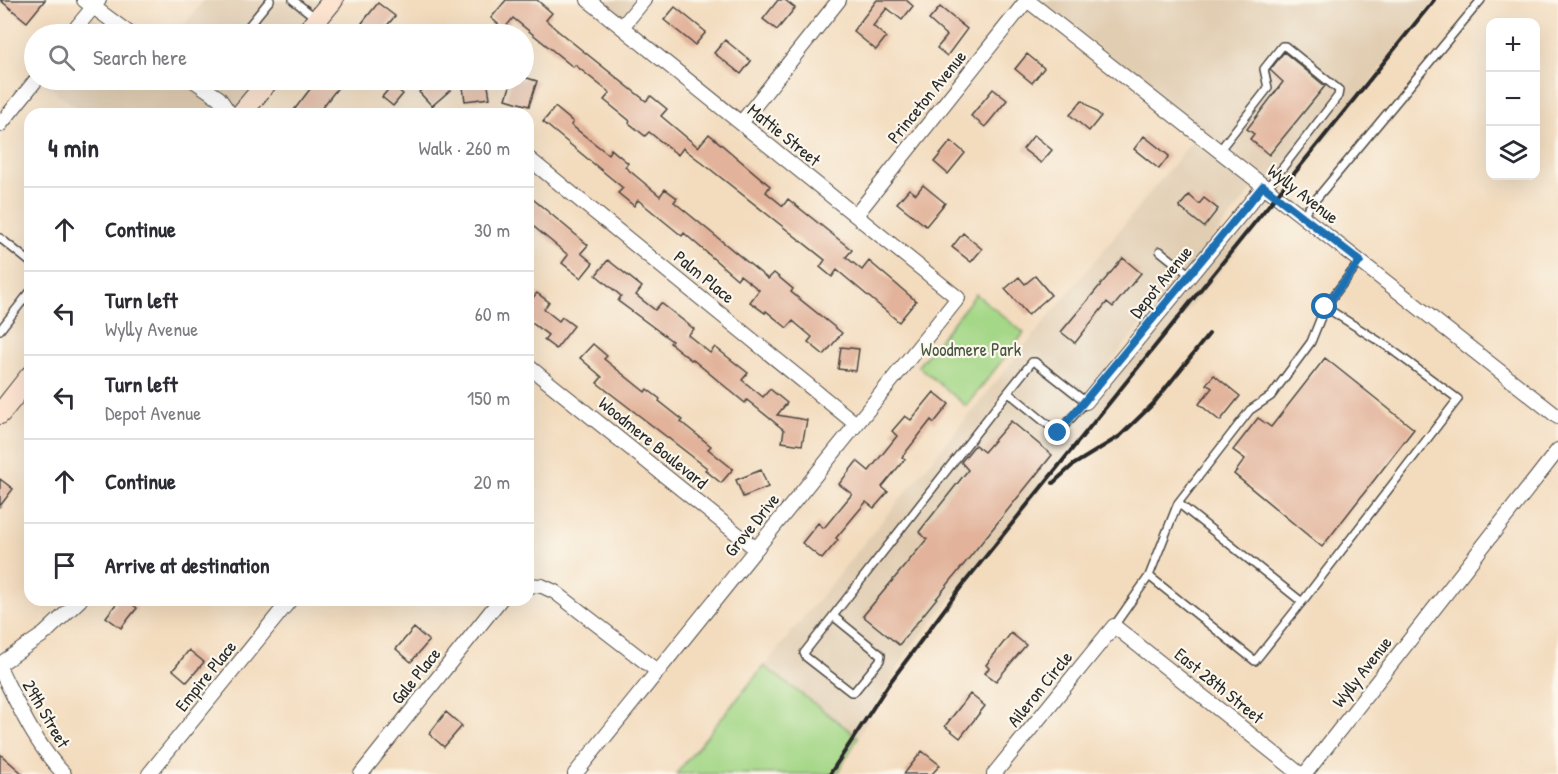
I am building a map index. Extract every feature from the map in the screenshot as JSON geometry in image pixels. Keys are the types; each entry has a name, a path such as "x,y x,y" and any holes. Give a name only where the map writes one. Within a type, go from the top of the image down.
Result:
{"main road":[{"path":"314,24 333,0"},
{"path":"246,108 261,90"},
{"path":"0,414 24,384"}],"street":[{"name":"Mattie Street","path":"588,0 958,298"},
{"path":"622,27 644,0"},
{"path":"741,123 839,0"},
{"name":"Wylly Avenue","path":"1027,0 1558,417"},
{"name":"Princeton Avenue","path":"856,215 1027,0"},
{"path":"78,24 92,2 118,24"},
{"path":"0,124 28,90"},
{"path":"207,90 219,99 226,108"},
{"name":"Palm Place","path":"534,163 856,424"},
{"name":"Depot Avenue","path":"1086,402 1265,187"},
{"name":"Grove Drive","path":"575,774 958,298"},
{"name":"Woodmere Boulevard","path":"534,371 756,549"},
{"name":"Wylly Avenue","path":"1305,774 1558,450"},
{"path":"534,585 542,586 555,592 657,671"},
{"path":"0,664 44,634 74,606"},
{"name":"Empire Place","path":"149,774 285,606"},
{"name":"Gale Place","path":"361,774 495,606"},
{"name":"Aileron Circle","path":"994,774 1114,626"},
{"name":"East 28th Street","path":"1114,626 1300,774"},
{"name":"29th Street","path":"0,669 31,732 47,757 64,774"}],"lane":[{"path":"250,24 270,0"},
{"path":"293,0 310,24"},
{"path":"1302,216 1481,0"},
{"path":"1219,151 1268,88 1264,69 1282,46 1285,46 1339,90 1338,96 1265,187"},
{"path":"0,238 24,257"},
{"path":"1160,252 1190,275"},
{"path":"1114,626 1149,576 1178,503 1250,410 1271,396 1311,342 1325,307 1360,261"},
{"path":"0,330 24,303"},
{"path":"1149,576 1255,661 1458,399 1388,347 1325,307"},
{"path":"833,616 881,655 880,660 855,692 851,692 806,657 804,653 1008,392 1032,362 1035,362 1086,402 1058,433 1008,392"},
{"path":"1178,503 1302,602"}],"shaded area":[{"path":"204,0 325,0 305,24 185,24"},
{"path":"600,0 636,0 621,17"},
{"path":"1039,0 1436,0 1284,192"},
{"path":"93,17 103,24 87,24"},
{"path":"53,90 194,90 217,108 76,108"},
{"path":"220,90 253,90 238,108 235,108"},
{"path":"1193,140 1254,188 1077,403 1086,411 1264,196 1275,204 908,651 858,737 764,666"}],"green space":[{"name":"Woodmere Park","path":"976,294 1024,333 966,406 918,366"},
{"path":"764,666 858,737 837,774 676,774"}],"building":[{"path":"0,0 45,0 27,22"},
{"path":"506,0 537,0 552,13 546,20 558,31 646,101 651,96 667,109 661,116 698,147 709,134 770,186 766,192 783,206 788,199 852,250 846,257 862,270 869,261 916,301 899,322 837,270 832,277 820,267 825,260 683,148 678,155 649,132 645,136 629,123 630,121 604,100 610,93 534,35 534,24 520,24 513,18 508,24 498,24 491,18"},
{"path":"778,0 785,0 795,8 777,30 763,19"},
{"path":"877,0 906,0 913,6 902,20 887,8 873,26 886,37 876,50 853,31"},
{"path":"378,3 395,16 388,24 362,23"},
{"path":"675,7 706,32 695,45 664,20"},
{"path":"940,7 967,29 947,56 937,48 947,36 929,20"},
{"path":"725,40 751,61 741,74 714,53"},
{"path":"1284,52 1325,86 1269,155 1250,139 1254,134 1247,129 1283,82 1270,70"},
{"path":"1027,54 1044,68 1032,83 1015,69"},
{"path":"534,80 537,81 529,106 506,99 509,90 534,90"},
{"path":"993,89 1007,100 985,127 971,116"},
{"path":"309,90 336,90 322,108 296,108"},
{"path":"388,90 398,90 403,94 393,106 382,97"},
{"path":"421,90 450,90 432,106 419,92"},
{"path":"463,90 489,90 490,98 465,101"},
{"path":"1082,100 1101,116 1089,131 1070,115"},
{"path":"555,107 573,122 571,125 608,154 611,149 628,163 625,167 660,196 665,189 677,198 674,202 768,279 774,273 793,289 791,292 842,333 824,355 808,342 812,337 793,321 787,328 766,311 765,313 750,302 759,290 740,275 737,279 684,233 682,236 638,200 634,206 618,193 623,188 543,122"},
{"path":"1034,135 1052,150 1041,163 1023,149"},
{"path":"1144,136 1169,156 1159,169 1134,149"},
{"path":"951,141 965,153 948,174 934,162"},
{"path":"923,185 945,203 926,226 897,203 909,189 916,194"},
{"path":"1189,195 1199,204 1204,198 1218,209 1204,227 1179,207"},
{"path":"534,200 588,245 581,253 593,263 581,278 562,263 568,255 534,227"},
{"path":"963,233 982,249 971,262 952,247"},
{"path":"1123,258 1141,273 1113,307 1107,302 1075,343 1061,332"},
{"path":"608,260 642,287 636,295 655,310 661,303 694,329 688,335 710,353 715,347 748,373 742,380 763,397 770,389 787,403 777,415 807,420 802,445 782,442 784,430 747,400 745,403 670,343 672,341 618,301 621,296 596,275"},
{"path":"1035,276 1051,295 1028,315 1005,289 1019,277 1025,284"},
{"path":"537,293 549,302 544,309 559,321 562,317 574,326 556,349 544,340 548,335 534,324 534,296"},
{"path":"593,344 607,356 604,359 645,392 647,389 660,399 659,401 683,420 681,422 711,446 708,449 733,469 721,483 705,470 707,468 597,383 602,377 580,358"},
{"path":"841,347 859,349 856,371 838,369"},
{"path":"1325,358 1414,429 1322,547 1234,474 1245,459 1233,450 1258,418 1271,427"},
{"path":"1214,375 1240,396 1220,421 1199,404 1212,388 1206,384"},
{"path":"934,392 949,404 934,423 931,420 902,457 905,459 882,487 888,492 874,508 866,502 822,559 802,543 818,523 824,528 852,494 839,484 857,461 869,471 897,436 892,431 905,416 911,420"},
{"path":"1011,421 1052,455 899,645 863,616 927,539 919,532 968,470 961,462 975,445 984,452"},
{"path":"761,470 768,487 743,497 736,480"},
{"path":"0,479 13,489 0,506"},
{"path":"114,606 137,608 121,628 106,617"},
{"path":"414,628 429,641 411,662 396,649"},
{"path":"1011,633 1026,645 996,681 985,673 989,668 986,665"},
{"path":"189,650 204,662 187,682 173,670"},
{"path":"970,694 985,706 960,738 945,726"},
{"path":"446,712 462,726 444,747 429,734"},
{"path":"922,751 940,765 932,774 904,774"},
{"path":"0,754 23,774 0,774"}],"railway":[{"path":"830,774 888,685 961,587 1434,0"},
{"path":"1053,483 1073,465 1120,436 1153,404 1209,334"}],"route":[{"path":"1058,433 1263,186 1360,261 1325,307"}]}
